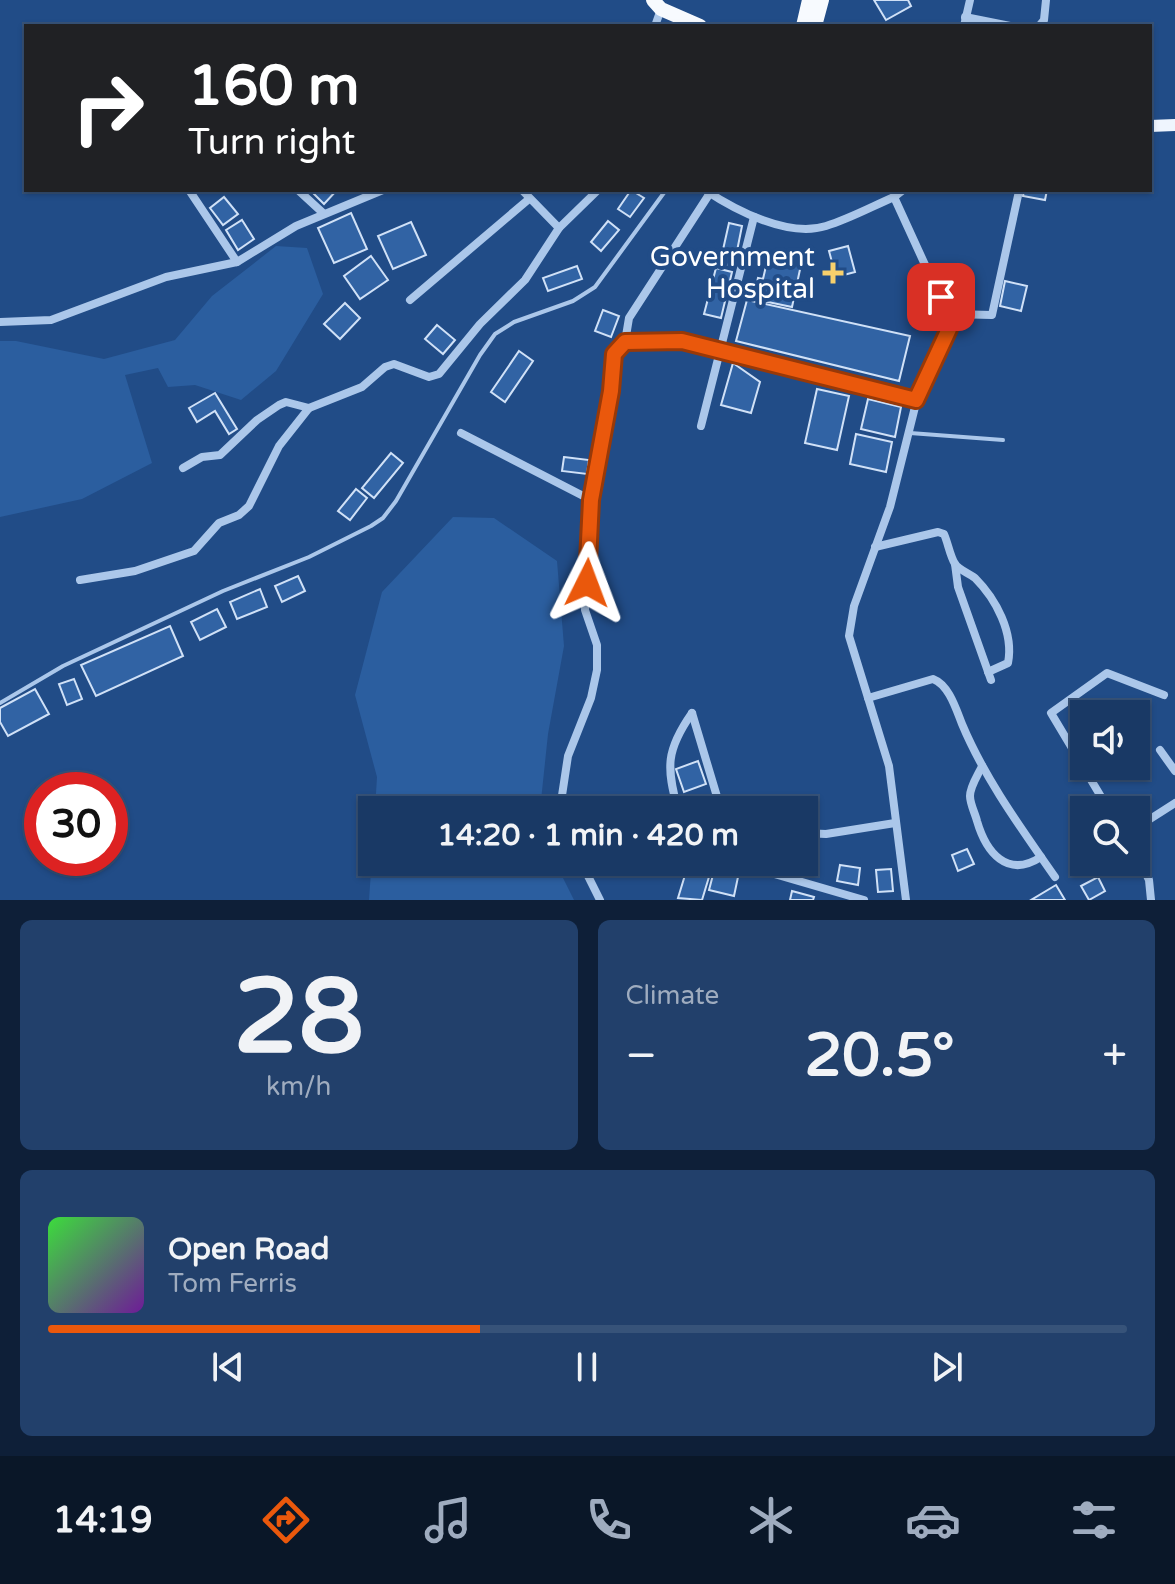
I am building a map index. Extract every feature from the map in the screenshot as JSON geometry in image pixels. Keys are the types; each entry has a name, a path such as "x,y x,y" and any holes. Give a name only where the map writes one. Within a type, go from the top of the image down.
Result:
{"highway":[{"path":"803,24 809,0"},
{"path":"816,24 822,0"},
{"path":"657,4 696,24"}],"main road":[{"path":"1152,126 1175,125"}],"street":[{"path":"970,0 965,21 992,24"},
{"path":"1041,24 1046,0"},
{"path":"655,24 657,4"},
{"path":"190,192 237,262"},
{"path":"300,192 323,213"},
{"path":"0,322 51,320 166,277 237,262 296,226 378,192"},
{"path":"524,192 559,228"},
{"path":"80,580 135,571 194,551 219,523 239,515 249,506 279,446 309,408 362,387 385,367 394,364 429,377 439,374 480,324 525,280 559,228 596,192"},
{"path":"562,796 568,756 591,698 597,670 597,645 585,610 591,500 611,391 614,354 625,342 629,318 707,192 733,209 795,229 823,227 900,192"},
{"path":"951,314 992,315 1019,192"},
{"path":"894,197 951,314 949,329 916,400 890,507 854,606 849,636 889,766 906,900"},
{"path":"410,300 529,199"},
{"path":"701,426 754,217"},
{"path":"625,342 682,341 916,400"},
{"path":"183,468 202,457 220,455 257,420 279,405 286,402 309,408"},
{"path":"461,433 591,500"},
{"path":"875,547 944,534 955,564 958,587 989,676 1008,663 1010,642 1000,615 982,586 955,564"},
{"path":"1101,796 1051,713 1107,673 1164,695"},
{"path":"868,698 933,679 940,681 982,766 1055,877"},
{"path":"674,796 668,776 676,735 692,713 717,796"},
{"path":"1160,750 1175,771"},
{"path":"982,766 970,797 981,836 993,854 1012,865 1029,864 1041,857"},
{"path":"1150,819 1175,803"},
{"path":"818,834 895,823"},
{"path":"588,876 600,900"},
{"path":"781,876 864,900"},
{"path":"1147,876 1151,900"}],"lane":[{"path":"0,703 63,666 223,591 309,557 383,518 495,334 514,322 573,301 595,287 665,192"},
{"path":"910,433 1003,440"}],"shaded area":[{"path":"276,246 307,248 323,294 276,371 241,400 195,385 168,387 158,368 125,375 152,463 82,499 0,517 0,341 16,341 104,359 175,340 212,296"},
{"path":"453,517 494,518 557,561 564,646 548,734 541,796 376,796 377,777 355,695 382,592"},
{"path":"371,876 562,876 574,900 369,900"}],"building":[{"path":"874,0 908,0 911,6 886,20"},
{"path":"312,192 335,192 324,204"},
{"path":"630,192 644,198 630,217 618,209"},
{"path":"1024,192 1047,192 1045,200 1023,196"},
{"path":"224,197 238,214 223,225 210,208"},
{"path":"351,213 367,249 334,263 318,228"},
{"path":"242,220 254,239 238,250 226,230"},
{"path":"608,221 619,230 601,251 591,242"},
{"path":"411,222 426,255 393,269 378,236"},
{"path":"729,223 742,226 734,266 720,263"},
{"path":"848,246 855,272 836,277 829,251"},
{"path":"769,253 802,260 792,307 753,299 752,290 755,291 758,278 763,279"},
{"path":"371,256 388,280 360,299 344,276"},
{"path":"577,266 582,279 548,291 543,278"},
{"path":"716,268 732,272 721,318 704,314"},
{"path":"1005,281 1027,286 1021,311 1000,306"},
{"path":"747,300 910,336 899,381 736,341"},
{"path":"345,303 360,318 340,339 324,324"},
{"path":"603,310 619,316 611,337 595,331"},
{"path":"437,325 455,340 443,354 425,339"},
{"path":"519,351 533,361 505,402 491,392"},
{"path":"733,363 760,382 751,413 721,405"},
{"path":"817,389 849,396 837,450 805,443"},
{"path":"215,393 237,429 229,434 215,411 197,422 189,408"},
{"path":"868,399 901,407 895,437 861,429"},
{"path":"856,434 892,442 886,472 850,464"},
{"path":"391,453 403,463 374,498 362,488"},
{"path":"564,457 589,460 587,474 562,471"},
{"path":"356,489 367,498 350,520 338,511"},
{"path":"298,576 305,591 282,602 275,586"},
{"path":"260,589 267,607 237,619 230,602"},
{"path":"217,609 226,627 200,640 191,622"},
{"path":"170,626 183,656 96,696 81,665"},
{"path":"74,679 82,699 67,705 59,684"},
{"path":"35,689 49,714 8,736 0,722 0,708"},
{"path":"698,761 706,784 684,792 676,769"},
{"path":"967,849 974,864 958,871 952,855"},
{"path":"840,865 860,868 858,885 837,881"},
{"path":"891,869 893,891 878,892 876,870"},
{"path":"685,876 709,876 702,900 678,898"},
{"path":"713,876 738,877 734,896 709,890"},
{"path":"1098,877 1105,891 1089,900 1081,886"},
{"path":"1056,885 1065,900 1031,900"},
{"path":"792,891 814,897 813,900 790,900"}],"place":[{"name":"Government Hospital","path":"833,273"}],"route":[{"path":"587,583 591,500 611,391 614,354 625,342 682,341 916,400 949,329 951,314 941,297"}]}
